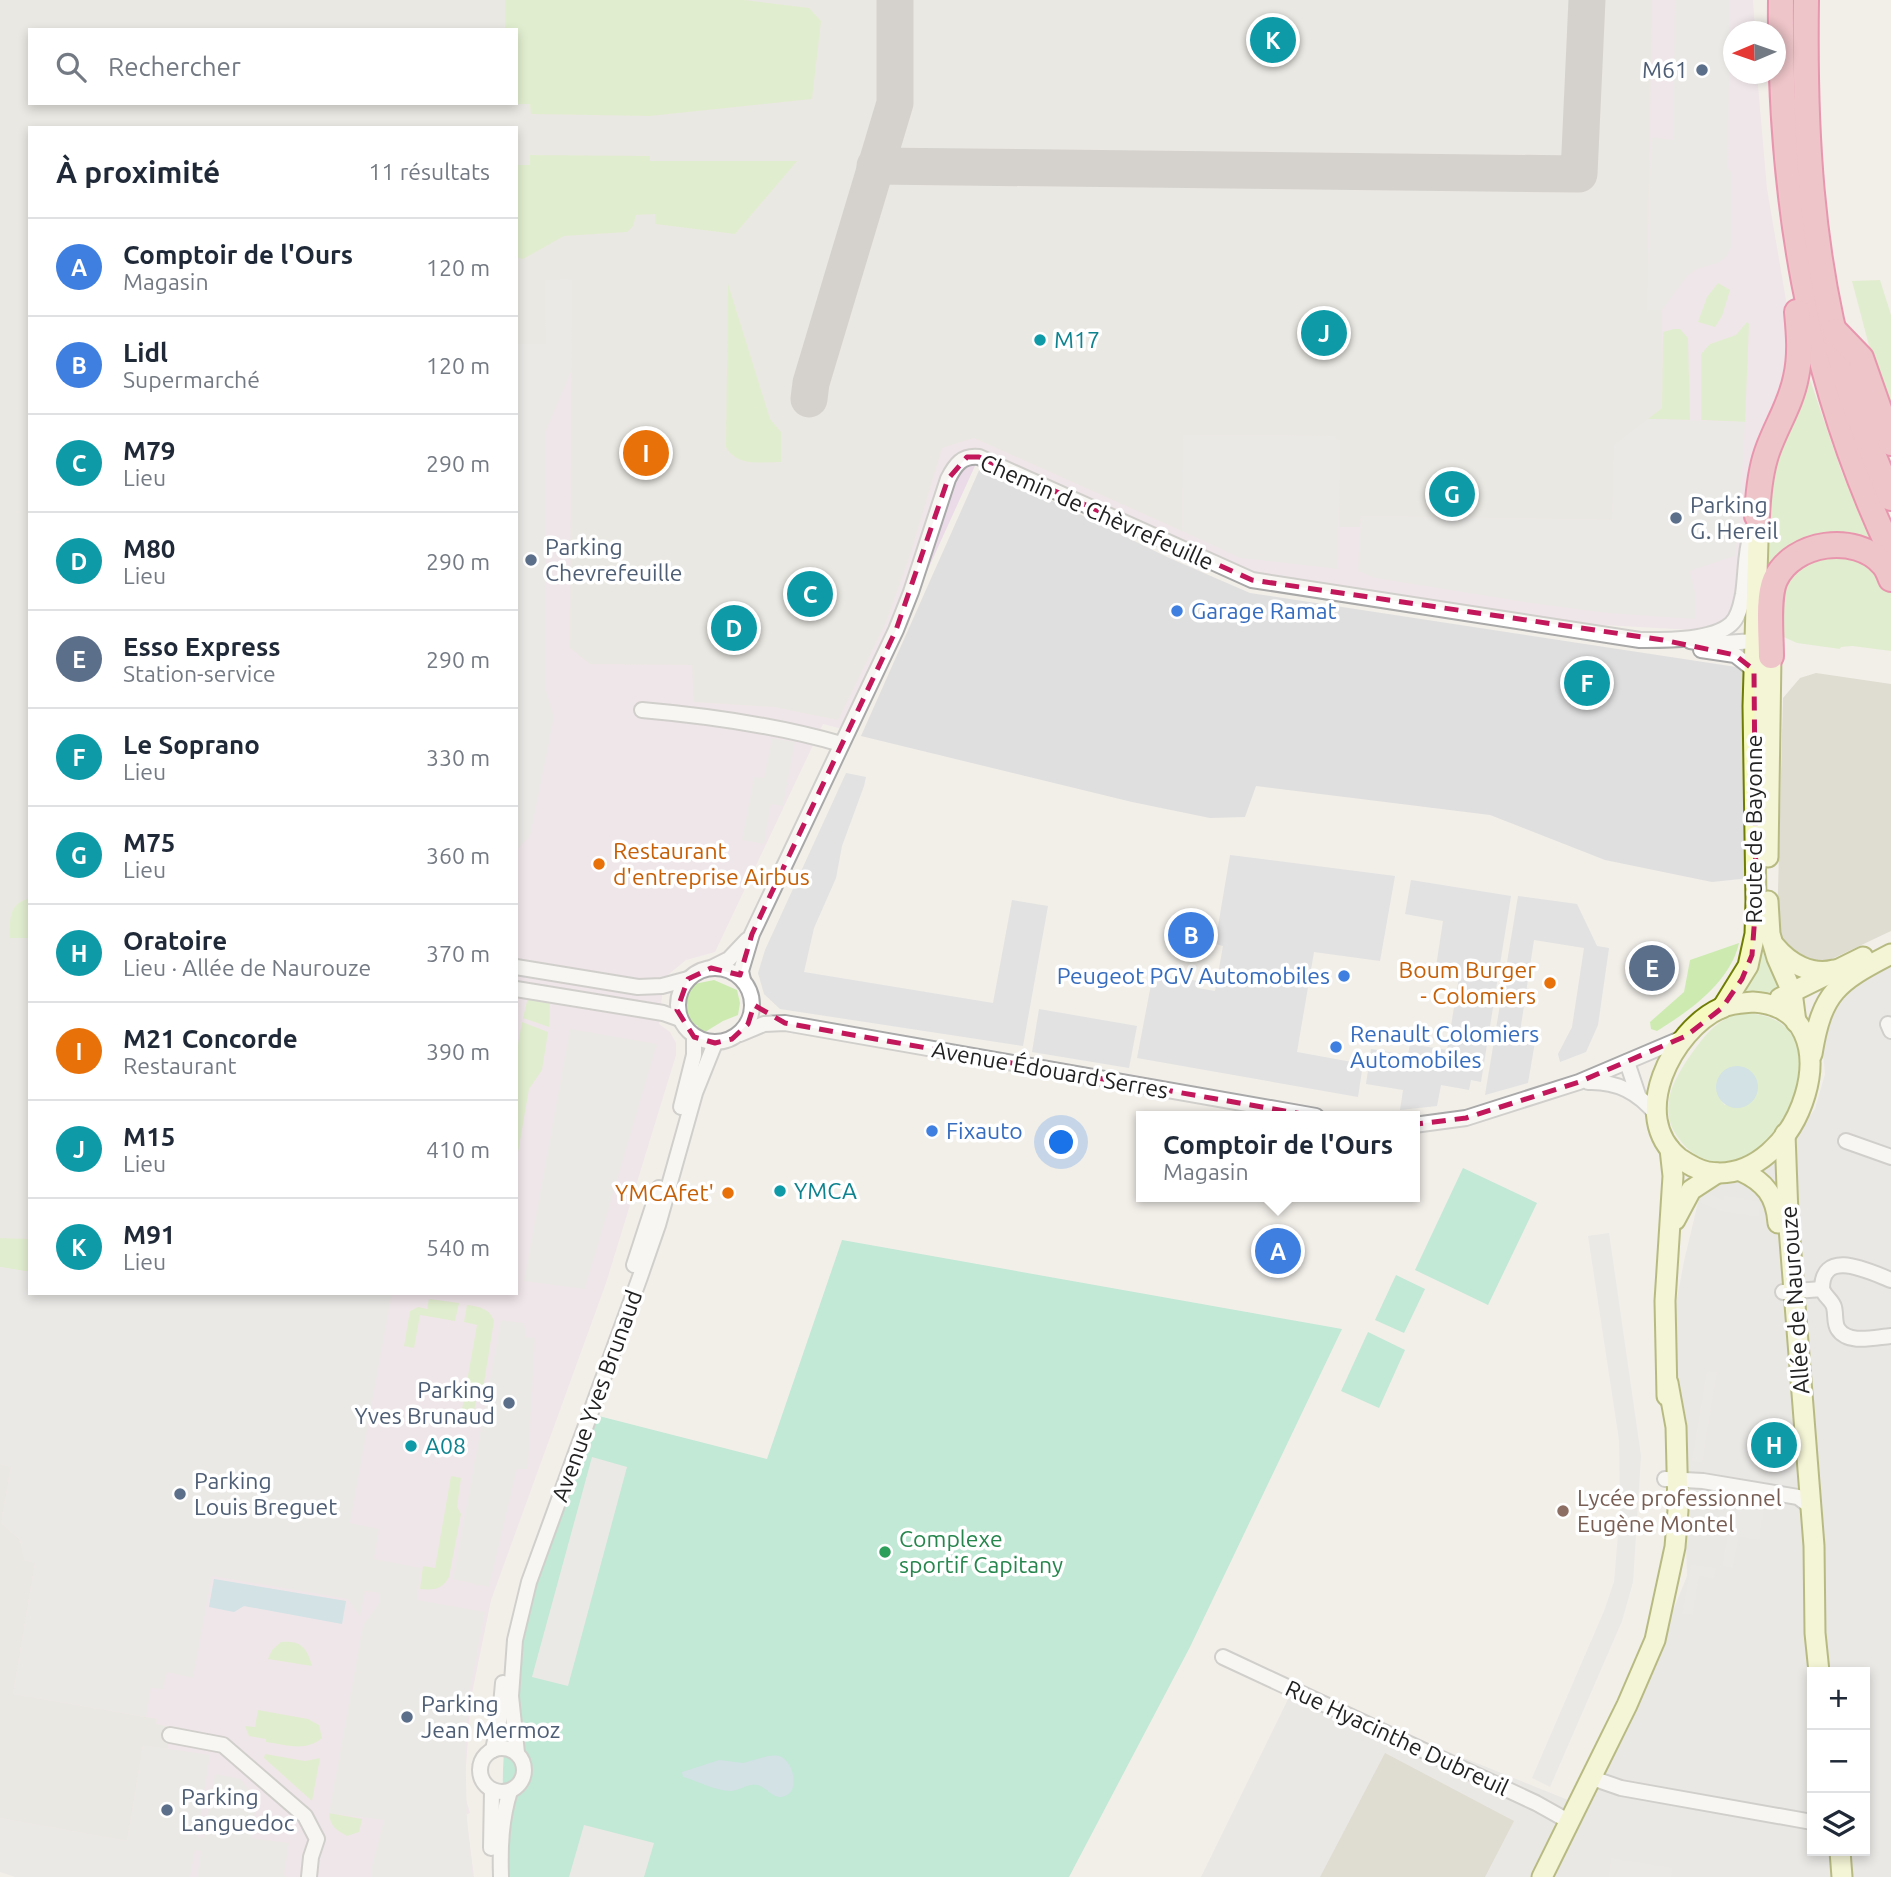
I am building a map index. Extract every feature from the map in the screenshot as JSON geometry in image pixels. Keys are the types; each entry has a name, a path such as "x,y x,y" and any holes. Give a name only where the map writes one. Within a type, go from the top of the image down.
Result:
{"highway":[{"path":"1781,0 1783,106 1797,249 1825,334 1846,379 1891,498"},
{"path":"1806,0 1805,73 1809,162 1825,334 1839,419 1861,483 1891,552"},
{"path":"1757,516 1759,489 1767,452 1792,396 1800,345 1778,173 1783,106"},
{"path":"1825,334 1861,358 1891,443"},
{"path":"1760,655 1774,585 1782,570 1797,556 1820,546 1849,546 1878,560 1884,565 1891,579"}],"main road":[{"name":"Route de Bayonne","path":"1722,1008 1748,966 1754,944 1760,655 1757,516"},
{"name":"Route de Bayonne","path":"1760,655 1770,754 1768,907 1772,943 1792,992 1796,1022"},
{"path":"1772,943 1782,955 1810,970 1827,972 1880,956"},
{"path":"1838,969 1770,1004 1743,1003 1722,1008 1703,1020 1686,1037 1664,1074 1656,1100 1656,1114 1662,1139 1670,1149 1693,1167 1717,1173 1741,1171 1765,1157 1785,1134 1805,1099 1810,1085 1817,1023 1823,1007 1848,979 1880,956 1891,943"},
{"path":"1770,1004 1796,1022 1806,1042 1811,1063"},
{"name":"Allée de Naurouze","path":"1785,1134 1788,1292 1804,1502 1802,1552 1818,1667"},
{"path":"1542,1877 1628,1705 1655,1640 1669,1573 1676,1427 1668,1383 1665,1301 1673,1176 1670,1149"},
{"name":"Allée de Naurouze","path":"1741,1171 1762,1183 1773,1198 1788,1292"},
{"path":"1671,1227 1692,1190 1717,1173"},
{"path":"1827,1856 1829,1877"},
{"path":"1840,1856 1842,1877"}],"street":[{"name":"Chemin de Chèvrefeuille","path":"743,980 741,971 752,934 906,605 948,479 960,461 975,456 1252,580 1640,640 1679,640 1709,644 1760,655"},
{"name":"Chemin de Chèvrefeuille","path":"1679,640 1714,632 1733,622 1743,596 1749,540 1757,516"},
{"name":"Chemin de Chèvrefeuille","path":"1662,640 1710,652 1760,655"},
{"path":"691,715 640,710 781,728 841,744"},
{"name":"Chemin de Chèvrefeuille","path":"710,968 729,958 752,934"},
{"path":"518,967 638,987 662,986 688,979"},
{"path":"710,968 732,972 743,980 752,999 748,1024 740,1034 724,1042 704,1042 694,1037 680,1019 677,1000 681,988 700,970 710,968"},
{"path":"518,989 663,1013 680,1019"},
{"name":"Avenue Édouard Serres","path":"752,999 767,1013 785,1023"},
{"name":"Avenue Édouard Serres","path":"740,1034 764,1024 785,1023 1287,1111"},
{"name":"Avenue Yves Brunaud","path":"493,1750 500,1716 505,1644 519,1585 569,1451 651,1213 694,1055 694,1037"},
{"path":"1420,1124 1466,1118 1579,1082 1686,1037"},
{"name":"Avenue Yves Brunaud","path":"517,1753 510,1696 515,1640 529,1582 654,1235 695,1093 715,1043"},
{"path":"1627,1062 1638,1095"},
{"path":"1579,1082 1606,1082 1638,1095 1656,1114"},
{"path":"1846,1141 1891,1157"},
{"path":"1891,1280 1851,1265 1840,1265 1831,1268 1825,1275 1822,1289 1825,1297 1833,1304 1838,1329 1843,1334 1856,1338 1891,1336"},
{"path":"1788,1292 1822,1289"},
{"path":"1672,1478 1804,1502"},
{"name":"Rue Hyacinthe Dubreuil","path":"1223,1657 1524,1797 1570,1822"},
{"path":"170,1735 223,1745 305,1816 317,1839 311,1857 309,1877"},
{"path":"507,1748 517,1753 524,1766 520,1784 510,1791 498,1792 486,1786 480,1772 484,1757 493,1750 507,1748"},
{"path":"1592,1778 1621,1788 1807,1821"},
{"path":"492,1790 492,1877"},
{"path":"501,1877 501,1832 510,1791"}],"highlighted area":[{"path":"967,457 979,457 1252,580 1663,640 1735,655 1754,670 1756,901 1752,955 1742,979 1722,1008 1686,1036 1579,1082 1466,1118 1409,1125 1330,1119 785,1023 754,1005 748,1024 732,1039 715,1043 694,1037 677,1010 688,979 711,968 740,975 752,934 896,630 948,479"}],"shaded area":[{"path":"0,0 1753,0 1754,21 1723,21 1723,84 1758,84 1767,189 1795,353 1755,448 1748,485 1742,576 1730,618 1719,626 1692,630 1498,619 1261,582 979,457 854,732 823,724 715,952 686,960 664,978 659,1024 670,1032 676,1043 676,1055 606,1283 491,1600 471,1698 464,1793 470,1813 466,1815 474,1877 18,1877 0,1870"},
{"path":"0,0 1652,0 1647,309 1662,310 1662,408 1614,446 1613,520 1361,516 1360,527 1339,527 1340,442 1333,436 1184,435 1182,531 974,438 942,448 910,555 886,622 838,720 774,707 694,702 692,665 590,664 570,648 572,280 545,280 546,344 518,344 518,126 28,126 28,1272 0,1267"},
{"path":"1675,0 1730,0 1730,21 1723,21 1723,84 1729,84 1728,168 1732,173 1732,245 1726,257 1718,263 1697,269 1688,275 1662,310 1647,310 1651,137 1673,140"},
{"name":"Parking Chevrefeuille","path":"572,279 571,372 545,433 545,687 554,717 530,837 518,848 518,344 546,344 545,280"},
{"name":"Parking G. Hereil","path":"1648,419 1745,422 1740,520 1735,556 1690,571 1695,592 1695,619 1607,613 1531,603 1375,578 1358,571 1361,516 1612,520 1614,445"},
{"path":"1183,435 1333,436 1340,442 1338,569 1240,558 1182,531"},
{"path":"981,466 1167,557 1250,593 1743,668 1750,878 1712,882 1605,860 1490,815 1256,786 1245,817 1210,818 1132,802 861,736"},
{"path":"1816,673 1891,684 1891,931 1819,965 1802,958 1787,947 1777,929 1783,698 1800,678"},
{"path":"772,738 795,742 783,806 771,804 764,844 742,840 754,777 764,778"},
{"path":"846,773 866,777 842,846 836,878 814,928 804,972 993,1003 1012,900 1048,906 1023,1046 780,1009 764,994 758,973 765,950"},
{"path":"1230,855 1395,876 1380,961 1314,952 1297,1052 1363,1064 1358,1097 1137,1058 1153,974 1198,981 1197,988 1215,991 1223,946 1215,944"},
{"path":"1411,880 1511,896 1481,1082 1471,1080 1469,1090 1441,1085 1437,1106 1400,1110 1403,1090 1366,1084 1371,1049 1408,1055 1410,1044 1447,1050 1459,977 1435,973 1443,921 1405,914"},
{"path":"1518,896 1577,904 1597,946 1609,948 1598,1025 1586,1052 1560,1062 1558,1054 1572,1027 1584,948 1534,940 1520,1032 1536,1036 1528,1083 1485,1095"},
{"path":"1891,963 1891,1877 1201,1877 1293,1689 1583,1806 1639,1695 1687,1576 1684,1464 1674,1315 1701,1190 1777,1162 1815,1109 1825,1074 1821,1032 1826,1014 1850,983"},
{"path":"1039,1009 1137,1026 1129,1068 1032,1052"},
{"path":"570,1029 657,1044 585,1289 524,1281"},
{"path":"1703,1191 1723,1200 1724,1195 1761,1202 1759,1217 1720,1211 1700,1203"},
{"path":"1609,1233 1641,1456 1633,1582 1622,1621 1550,1787 1532,1778 1614,1582 1620,1509 1619,1440 1588,1236"},
{"name":"Parking Louis Breguet","path":"0,1267 28,1272 28,1295 392,1295 350,1523 379,1529 374,1559 421,1568 417,1600 485,1612 469,1695 465,1739 467,1820 473,1877 372,1877 371,1870 384,1820 329,1813 363,1625 379,1603 380,1593 365,1591 360,1617 348,1599 212,1576 193,1678 167,1672 163,1689 151,1688 146,1717 13,1694 35,1563 24,1560 20,1540 1,1523 11,1467 0,1464"},
{"name":"Parking Yves Brunaud","path":"501,1320 524,1323 526,1337 535,1338 528,1469 517,1469 489,1587 453,1579"},
{"path":"1707,1371 1717,1372 1702,1463 1692,1461"},
{"path":"592,1457 627,1467 568,1686 532,1677"},
{"path":"0,1464 11,1466 1,1523 20,1540 24,1560 35,1562 13,1694 157,1719 156,1724 171,1727 167,1749 143,1746 127,1841 0,1818"},
{"path":"1733,1505 1764,1511 1759,1540 1739,1537 1733,1568 1722,1566"},
{"path":"1691,1564 1716,1568 1714,1579 1699,1576 1693,1615 1682,1614"},
{"name":"Parking Languedoc","path":"143,1745 210,1755 197,1837 204,1838 215,1774 241,1779 257,1801 251,1838 289,1843 284,1875 288,1877 197,1877 201,1851 195,1850 190,1877 15,1877 0,1872 0,1818 127,1841"},
{"path":"1385,1753 1514,1821 1485,1877 1320,1877"},
{"path":"584,1825 654,1843 644,1877 569,1877"},
{"path":"1611,1858 1673,1868 1671,1877 1609,1877"}],"green space":[{"path":"505,0 745,0 809,8 821,21 812,99 650,116 531,114 530,104 518,104 518,28 505,28"},
{"path":"530,155 650,156 650,161 797,161 735,234 655,224 655,214 636,215 633,226 627,232 564,236 523,259 518,258 518,165 530,165"},
{"path":"1880,280 1891,315 1891,412 1872,357 1852,281"},
{"path":"1718,283 1730,290 1722,316 1715,327 1698,322 1707,297"},
{"path":"728,284 770,419 781,432 781,462 743,461 736,458 726,447"},
{"path":"1747,322 1745,422 1701,420 1701,354 1710,344 1736,335"},
{"path":"1680,329 1688,338 1690,420 1648,419 1662,408 1663,332"},
{"path":"1807,371 1842,473 1875,548 1835,539 1763,599 1764,536 1774,461"},
{"path":"1851,556 1880,572 1891,593 1891,651 1852,646 1840,649 1797,643 1777,634 1785,580 1815,557"},
{"path":"28,899 28,938 10,938 12,913"},
{"path":"1739,943 1727,971 1707,994 1657,1031 1651,1029 1650,1022 1684,992 1690,960"},
{"path":"1761,948 1766,948 1785,988 1744,993"},
{"path":"714,980 737,990 740,1003 738,1015 705,1032 700,1031 697,1025 692,1026 686,1019 688,1013 683,1009 683,996 689,985"},
{"path":"529,993 543,997 550,1004 549,1027 523,1018"},
{"path":"1740,1013 1763,1015 1781,1023 1788,1030 1798,1047 1803,1077 1782,1120 1763,1144 1739,1160 1725,1163 1710,1161 1686,1147 1673,1129 1669,1118 1670,1095 1692,1053 1712,1028","holes":["1730,1068 1743,1068 1754,1076 1725,1105 1717,1090 1721,1075"]},
{"path":"522,1022 548,1032 542,1070 529,1089 518,1152 518,1045"},
{"path":"1463,1168 1537,1203 1488,1305 1415,1270"},
{"path":"0,1238 28,1239 28,1272 0,1267"},
{"name":"Complexe sportif Capitany","path":"842,1240 1342,1329 1190,1647 1069,1877 501,1877 509,1641 587,1413 767,1459"},
{"path":"1396,1275 1425,1289 1404,1333 1375,1320"},
{"path":"429,1299 459,1303 455,1321 420,1315 414,1348 404,1346 410,1311 418,1307 427,1309"},
{"path":"467,1305 487,1311 494,1321 483,1389 477,1395 473,1417 461,1415 477,1325 464,1322"},
{"path":"1368,1332 1405,1350 1379,1408 1341,1391"},
{"path":"451,1476 461,1478 457,1507 461,1514 449,1577 437,1588 420,1589 423,1566 435,1568"},
{"path":"281,1642 294,1642 302,1646 312,1666 268,1659 272,1650"},
{"path":"258,1710 308,1719 319,1725 322,1738 309,1745 295,1746 266,1742 266,1739 249,1736 245,1726 255,1727"},
{"path":"265,1754 305,1761 320,1758 312,1801 264,1758"},
{"path":"329,1813 362,1819 359,1832 347,1836 340,1832 332,1824"}],"water":[{"path":"1737,1066 1752,1072 1758,1087 1752,1102 1737,1108 1722,1102 1716,1087 1722,1072"},
{"path":"214,1579 346,1601 342,1624 244,1606 234,1612 209,1607"},
{"path":"768,1756 784,1759 791,1769 793,1788 785,1796 777,1797 757,1785 724,1791 683,1777 682,1772 719,1760 743,1763"}],"taxiway":[{"path":"809,399 811,383 895,103 895,0"},
{"path":"875,166 1579,174 1587,0"}],"place":[{"name":"M91","path":"1273,40"},
{"name":"M61","path":"1702,70"},
{"name":"M15","path":"1324,333"},
{"name":"M17","path":"1040,340"},
{"name":"M21 Concorde","path":"646,453"},
{"name":"M75","path":"1452,494"},
{"name":"Parking G. Hereil","path":"1676,518"},
{"name":"Parking Chevrefeuille","path":"531,560"},
{"name":"M79","path":"810,594"},
{"name":"Garage Ramat","path":"1177,611"},
{"name":"M80","path":"734,628"},
{"name":"Le Soprano","path":"1587,683"},
{"name":"Restaurant d'entreprise Airbus","path":"599,864"},
{"name":"Lidl","path":"1191,935"},
{"name":"Esso Express","path":"1652,968"},
{"name":"Peugeot PGV Automobiles","path":"1344,976"},
{"name":"Boum Burger - Colomiers","path":"1550,983"},
{"name":"Renault Colomiers Automobiles","path":"1336,1047"},
{"name":"Fixauto","path":"932,1131"},
{"name":"YMCA","path":"780,1191"},
{"name":"YMCAfet'","path":"728,1193"},
{"name":"Comptoir de l'Ours","path":"1278,1251"},
{"name":"Parking Yves Brunaud","path":"509,1403"},
{"name":"Oratoire","path":"1774,1445"},
{"name":"A08","path":"411,1446"},
{"name":"Parking Louis Breguet","path":"180,1494"},
{"name":"Lycée professionnel Eugène Montel","path":"1563,1511"},
{"name":"Complexe sportif Capitany","path":"885,1552"},
{"name":"Parking Jean Mermoz","path":"407,1717"},
{"name":"Parking Languedoc","path":"167,1810"}]}
